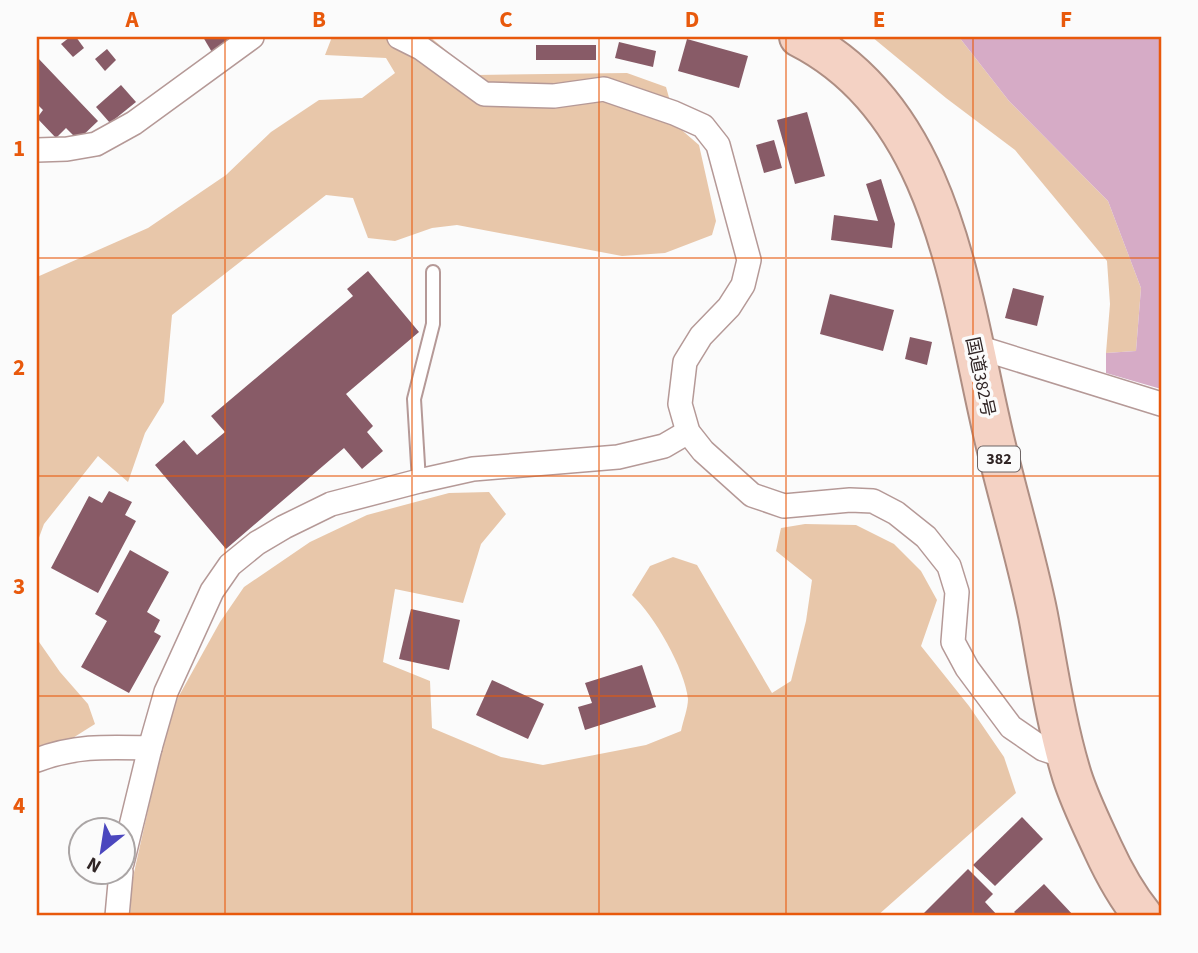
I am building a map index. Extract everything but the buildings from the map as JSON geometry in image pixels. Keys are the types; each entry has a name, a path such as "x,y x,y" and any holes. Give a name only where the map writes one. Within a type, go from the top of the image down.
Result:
{"highway":[{"name":"国道382号","path":"799,37 816,45 854,74 877,98 899,128 920,167 947,239 974,346 1037,611 1067,757 1081,800 1110,864 1128,897 1143,916"}],"street":[{"path":"37,150 96,144 134,123 252,37"},
{"path":"399,37 421,48 484,94 554,96 604,89 703,126 718,145 749,260 743,285 729,307 701,336 685,362 680,404 688,432 704,451 752,495 785,506 850,500 873,501 896,513 926,537 948,566 957,593 953,642 967,668 1012,727 1043,749 1067,757"},
{"path":"974,346 1161,404"},
{"path":"132,816 166,692 212,591 230,565 257,543 331,504 419,481 473,469 618,457 664,446 688,432"},
{"path":"37,760 93,746 150,748"},
{"path":"117,916 120,886"}],"lane":[{"path":"419,481 414,398 433,324 433,272"}],"shaded area":[{"path":"332,37 430,37 476,75 627,73 666,87 677,126 699,145 716,221 712,235 665,253 622,256 457,225 432,228 395,241 368,238 353,198 326,195 172,315 164,402 145,433 128,482 98,456 44,524 37,543 37,277 148,228 226,175 271,132 319,100 362,98 395,73 386,58 325,55"},
{"path":"872,37 959,37 1009,101 1108,201 1141,288 1136,351 1106,353 1110,304 1107,261 1015,150"},
{"path":"959,37 1161,37 1161,389 1106,373 1106,353 1136,351 1141,288 1108,201 1009,101"},
{"path":"489,492 506,514 481,544 463,603 395,589 383,662 430,681 432,728 501,757 543,765 646,745 681,731 688,699 681,673 659,629 632,595 650,566 673,557 697,565 772,693 791,681 806,621 812,580 776,551 781,528 805,524 856,525 894,544 921,571 937,600 921,646 969,706 1004,757 1016,793 877,916 130,916 131,886 136,886 136,864 170,712 220,622 244,587 310,542 367,515 449,493"},
{"path":"37,639 60,672 88,704 95,724 68,741 37,749"}]}
